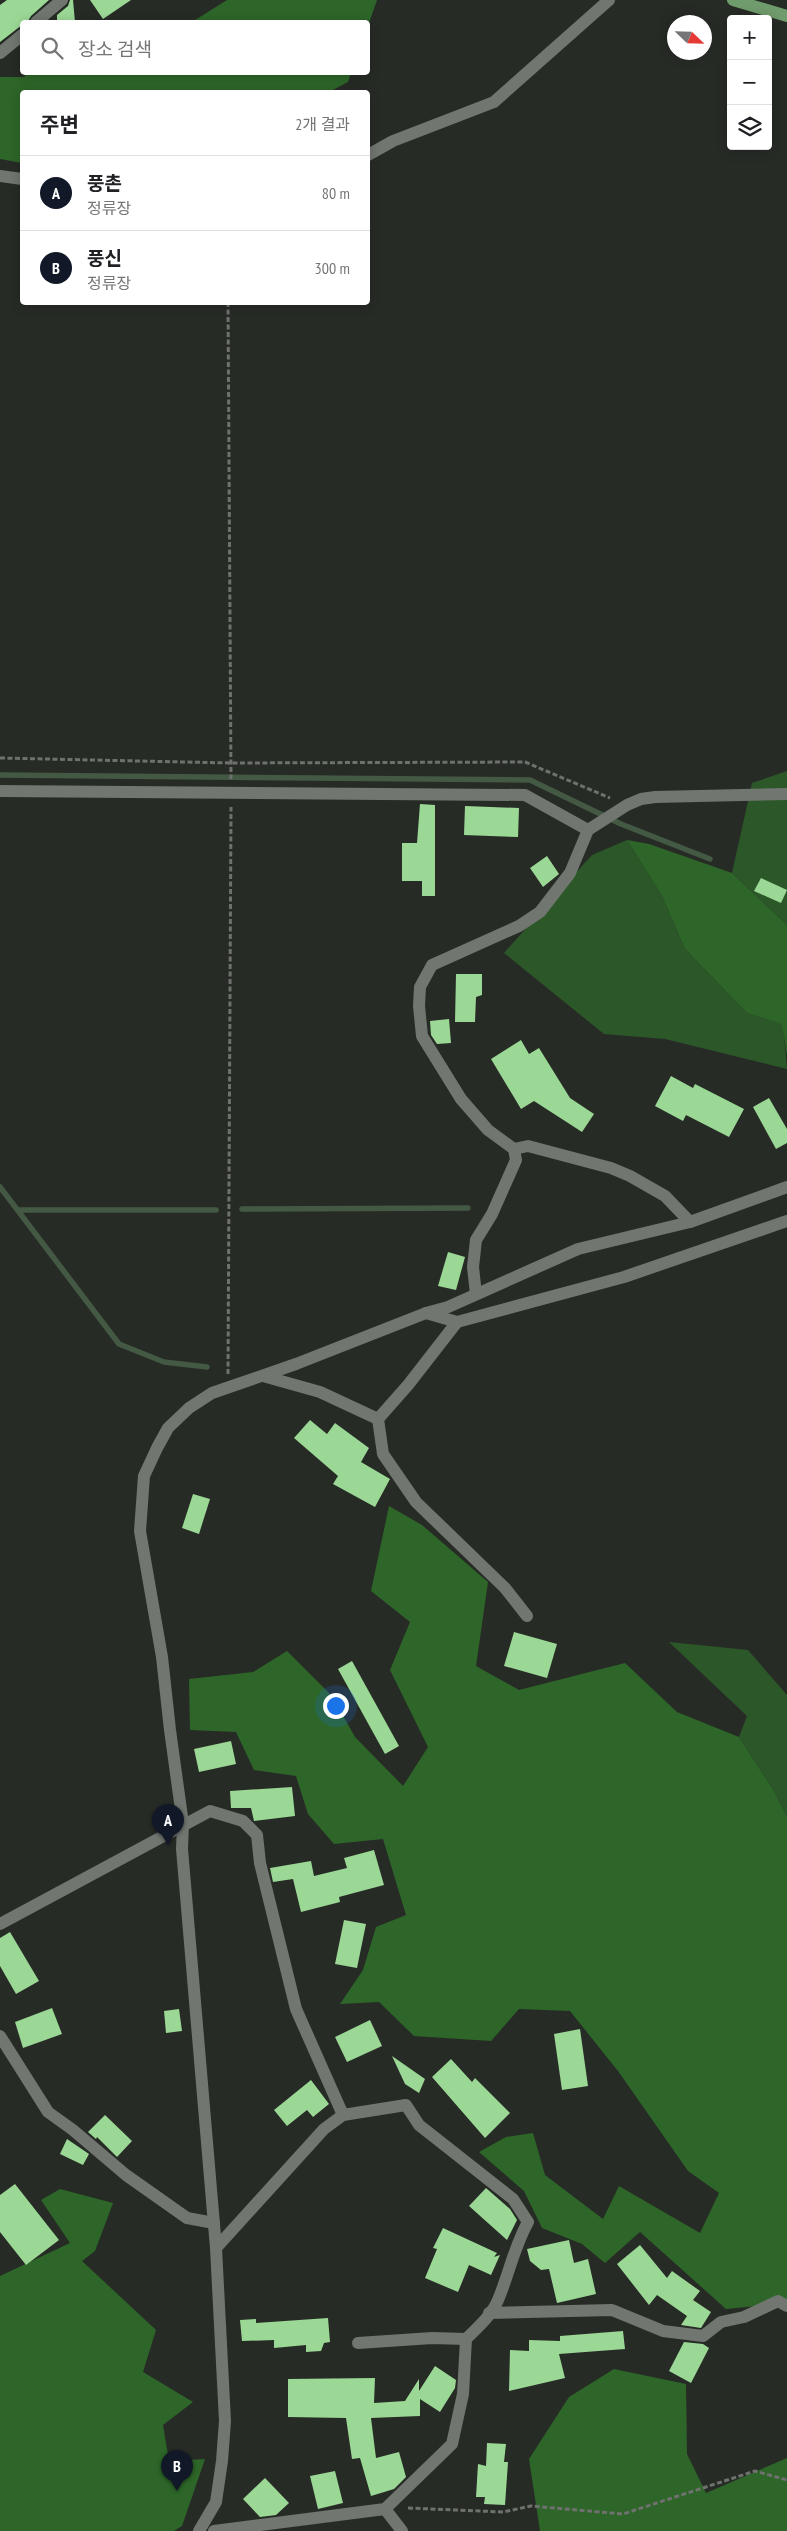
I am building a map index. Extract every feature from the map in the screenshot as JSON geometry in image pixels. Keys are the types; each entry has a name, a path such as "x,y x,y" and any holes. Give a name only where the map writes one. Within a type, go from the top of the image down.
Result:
{"main road":[{"path":"734,0 787,16"}],"street":[{"path":"38,20 62,0"},
{"path":"370,154 393,141 494,102 609,0"},
{"path":"0,53 20,36"},
{"path":"0,176 20,179"},
{"path":"0,792 526,795 588,830"},
{"path":"476,1294 473,1267 476,1240 492,1214 516,1160 514,1149 488,1130 460,1099 422,1036 420,987 432,964 519,926 540,912 570,873 588,830 608,819 627,805 641,799 655,797 787,794"},
{"path":"514,1149 528,1146 611,1168 665,1196 690,1222"},
{"path":"199,2531 216,2502 225,2421 216,2248 182,1849 183,1824 162,1657 140,1531 144,1476 168,1428 189,1408 212,1393 263,1376 426,1313 448,1307 578,1249 690,1222 787,1187"},
{"path":"426,1313 457,1322 624,1277 787,1221"},
{"path":"457,1322 408,1385 378,1419 383,1454 416,1502 505,1588 527,1616"},
{"path":"263,1376 320,1392 378,1419"},
{"path":"0,1924 210,1810 242,1820 257,1835 260,1862 296,2009 343,2115"},
{"path":"0,2036 48,2112 73,2130 126,2175 187,2218 214,2223"},
{"path":"214,2531 384,2509 452,2444 462,2394 466,2339 498,2301 516,2242 528,2222 513,2199 419,2125 406,2105 343,2115 324,2129 216,2248"},
{"path":"489,2313 612,2310 662,2331 703,2336 721,2322 744,2316 778,2301 787,2306"},
{"path":"358,2343 432,2338 466,2339"},
{"path":"384,2509 402,2531"}],"path":[{"path":"228,305 231,770"},
{"path":"0,758 231,763 525,762 627,805"},
{"path":"228,1389 231,793"},
{"path":"384,2509 431,2507 503,2512 531,2506 624,2514 755,2471 787,2480"}],"green space":[{"path":"227,0 377,0 370,20 195,20"},
{"path":"26,75 350,75 348,82 333,90 20,90 20,163 0,159 0,77 24,77"},
{"path":"787,771 787,925 732,873 752,783"},
{"path":"627,840 662,896 685,949 747,1013 783,1024 787,1069 665,1039 604,1034 504,953 592,855"},
{"path":"627,840 649,844 732,873 787,925 787,1056 782,1024 747,1013 685,949 662,896"},
{"path":"389,1506 422,1525 488,1582 476,1666 519,1690 625,1663 677,1712 739,1737 774,1791 787,1817 787,2303 726,2309 640,2232 605,2263 582,2244 542,2228 524,2191 479,2152 506,2137 533,2133 545,2175 603,2219 619,2186 700,2233 719,2193 688,2171 618,2071 570,2011 519,2009 491,2041 414,2036 379,2002 340,2004 363,1970 376,1927 406,1915 383,1839 334,1844 308,1814 296,1776 254,1770 236,1732 190,1730 189,1679 253,1672 287,1651 332,1696 355,1737 403,1786 428,1747 390,1670 410,1622 371,1591"},
{"path":"669,1642 748,1650 787,1695 787,1817 774,1791 739,1737 747,1716"},
{"path":"60,2189 113,2203 95,2251 82,2261 156,2330 143,2372 193,2402 163,2425 169,2461 205,2459 182,2526 174,2531 0,2531 0,2276 70,2243 41,2200"},
{"path":"614,2369 686,2384 687,2454 706,2493 787,2458 787,2531 540,2531 529,2459 569,2397"}],"building":[{"path":"7,0 49,0 29,20 20,20 20,27 0,42 0,5"},
{"path":"70,0 73,0 75,20 57,20 57,15 68,6"},
{"path":"90,0 131,0 103,19"},
{"path":"420,804 435,805 435,896 422,896 422,881 402,881 402,843 417,843"},
{"path":"465,806 519,808 518,837 464,835"},
{"path":"547,856 559,874 543,887 530,868"},
{"path":"761,878 787,890 781,903 754,891"},
{"path":"456,974 482,974 482,995 476,997 475,1022 455,1022"},
{"path":"449,1019 451,1043 437,1044 431,1035 430,1021"},
{"path":"521,1040 529,1054 539,1048 570,1098 594,1114 582,1132 534,1101 521,1109 491,1059"},
{"path":"671,1076 693,1088 695,1084 744,1109 729,1137 686,1115 683,1121 655,1106"},
{"path":"769,1098 787,1129 787,1143 776,1149 753,1107"},
{"path":"448,1252 465,1257 456,1290 438,1286"},
{"path":"310,1420 327,1434 335,1423 369,1448 361,1462 390,1479 375,1507 333,1484 338,1476 294,1438"},
{"path":"193,1494 210,1499 199,1534 182,1528"},
{"path":"514,1632 557,1644 547,1678 504,1666"},
{"path":"352,1661 399,1746 385,1754 338,1669"},
{"path":"231,1741 236,1764 199,1772 194,1749"},
{"path":"292,1787 295,1816 254,1821 251,1808 231,1808 230,1791"},
{"path":"374,1850 384,1885 339,1897 340,1902 301,1912 293,1879 273,1882 270,1868 311,1861 314,1876 347,1868 344,1858"},
{"path":"344,1920 366,1924 357,1968 335,1964"},
{"path":"10,1932 39,1981 16,1994 0,1966 0,1938"},
{"path":"52,2008 62,2034 23,2048 15,2022"},
{"path":"179,2009 182,2031 166,2033 164,2011"},
{"path":"370,2020 382,2046 347,2062 335,2037"},
{"path":"580,2029 588,2086 562,2090 554,2034"},
{"path":"392,2056 425,2079 419,2093 405,2084"},
{"path":"451,2059 472,2082 475,2078 510,2113 485,2138 432,2077"},
{"path":"311,2080 329,2104 313,2117 307,2110 287,2126 274,2110"},
{"path":"105,2115 132,2141 117,2157 97,2137 96,2139 88,2132"},
{"path":"67,2139 89,2154 83,2165 60,2154"},
{"path":"15,2184 59,2240 26,2265 0,2232 0,2195"},
{"path":"486,2188 510,2209 517,2220 507,2240 469,2206"},
{"path":"443,2228 497,2253 494,2257 500,2255 491,2275 469,2265 458,2292 425,2278 437,2249 433,2248"},
{"path":"569,2240 574,2263 588,2259 596,2294 557,2303 549,2269 541,2270 530,2261 527,2249"},
{"path":"640,2245 667,2278 672,2271 700,2291 693,2300 711,2312 701,2328 681,2325 687,2316 657,2295 649,2305 617,2264"},
{"path":"328,2318 330,2342 324,2343 321,2351 306,2352 306,2345 274,2348 274,2340 242,2341 240,2320 256,2319 256,2323"},
{"path":"623,2331 625,2349 559,2354 565,2378 509,2391 510,2350 529,2351 529,2340 560,2341 560,2336"},
{"path":"684,2342 703,2344 709,2348 691,2383 669,2371"},
{"path":"435,2366 456,2380 455,2388 440,2412 420,2399 420,2416 371,2418 376,2458 399,2452 406,2477 394,2489 371,2496 360,2458 352,2459 346,2418 288,2417 288,2379 375,2378 374,2403 405,2401 419,2379 419,2391"},
{"path":"487,2443 506,2444 504,2462 508,2462 505,2505 484,2504 485,2497 476,2497 478,2464 486,2466"},
{"path":"335,2471 343,2503 318,2509 310,2476"},
{"path":"265,2478 289,2503 276,2515 260,2517 243,2499"}],"waterway":[{"path":"0,775 530,780 621,824 710,859"},
{"path":"0,1187 119,1344 164,1362 207,1367"},
{"path":"242,1209 468,1208"},
{"path":"18,1210 216,1210"}],"place":[{"name":"풍촌","path":"168,1845"},
{"name":"풍신","path":"177,2491"}]}
